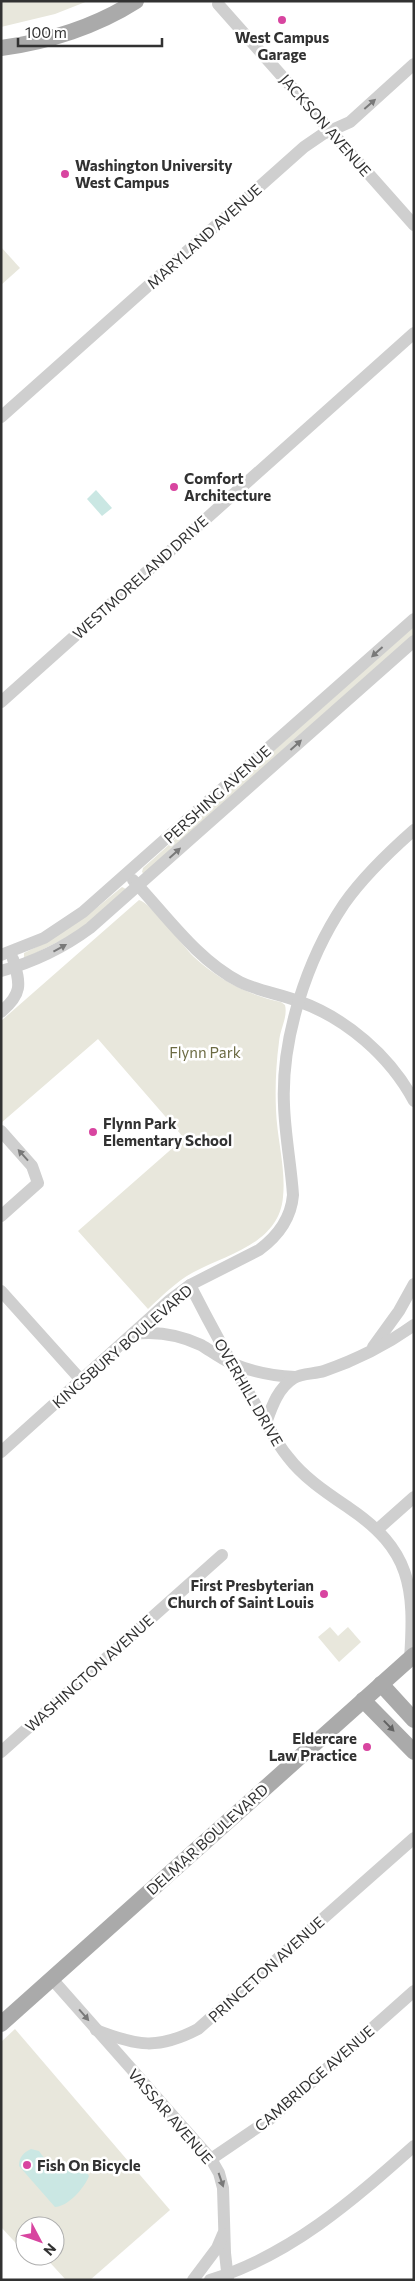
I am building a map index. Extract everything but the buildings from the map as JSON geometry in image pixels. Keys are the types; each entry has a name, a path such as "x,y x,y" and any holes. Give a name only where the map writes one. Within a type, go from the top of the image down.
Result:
{"main road":[{"path":"1,48 37,41 80,28 136,1"},
{"name":"DELMAR BOULEVARD","path":"1,2024 412,1657"},
{"path":"381,1684 414,1720"},
{"path":"364,1700 414,1752"}],"street":[{"name":"JACKSON AVENUE","path":"218,4 414,225"},
{"name":"MARYLAND AVENUE","path":"1,417 304,147 330,131 350,122 414,64"},
{"name":"WESTMORELAND DRIVE","path":"1,702 414,333"},
{"name":"PERSHING AVENUE","path":"1,1012 13,1001 17,993 19,981 15,967 6,953 44,938 83,912 414,619"},
{"name":"PERSHING AVENUE","path":"1,971 43,957 73,940 138,886 414,641"},
{"name":"KINGSBURY BOULEVARD","path":"1,1452 190,1284 269,1243 283,1226 288,1216 293,1195 284,1091 291,1030 300,1001 324,937 344,904 363,880 414,830"},
{"path":"127,874 188,941 215,965 241,982 300,1001 328,1015 370,1045 404,1083 414,1101"},
{"path":"1,1131 32,1166 38,1183 1,1216"},
{"name":"OVERHILL DRIVE","path":"190,1284 230,1363 273,1438 289,1459 323,1490 378,1529 392,1544 410,1575 413,1610 412,1657"},
{"path":"368,1353 399,1311 414,1284"},
{"path":"1,1291 81,1380"},
{"path":"133,1334 158,1333 187,1339 230,1363 272,1376 295,1377 320,1373 368,1353 414,1325"},
{"path":"266,1423 274,1400 282,1389 295,1377"},
{"path":"378,1529 414,1497"},
{"name":"WASHINGTON AVENUE","path":"1,1752 222,1555"},
{"name":"PRINCETON AVENUE","path":"96,2030 126,2042 148,2044 165,2042 198,2029 414,1838"},
{"name":"VASSAR AVENUE","path":"52,1979 210,2159 219,2173 224,2188 224,2232 228,2277"},
{"name":"CAMBRIDGE AVENUE","path":"210,2159 270,2119 414,1990"},
{"path":"210,2280 228,2277 282,2249 334,2215 414,2146"},
{"path":"193,2280 217,2248 224,2232"}],"green space":[{"path":"1,1 88,1 55,14 1,27"},
{"path":"1,247 20,268 1,285"},
{"path":"414,625 414,635 144,874 142,872 143,868"},
{"path":"122,887 126,889 79,931 24,959 24,953 76,923"},
{"name":"Flynn Park","path":"139,900 151,908 194,957 213,973 234,986 281,1002 285,1005 286,1010 279,1042 276,1085 277,1121 284,1186 279,1213 272,1226 262,1237 249,1246 192,1273 148,1309 78,1231 184,1138 98,1039 1,1123 1,1021"},
{"path":"330,1627 338,1636 348,1627 361,1642 339,1662 318,1637"},
{"path":"15,2029 170,2210 90,2280 66,2280 53,2266 65,2266 65,2216 15,2216 15,2242 1,2227 1,2042"}],"water":[{"path":"96,490 112,508 102,516 87,499"},
{"path":"31,2149 39,2151 55,2167 85,2170 89,2176 80,2191 65,2204 55,2207 19,2166 22,2156"}],"place":[{"name":"West Campus Garage","path":"282,20"},
{"name":"Washington University West Campus","path":"65,174"},
{"name":"Comfort Architecture","path":"174,487"},
{"name":"Flynn Park Elementary School","path":"93,1132"},
{"name":"First Presbyterian Church of Saint Louis","path":"324,1594"},
{"name":"Eldercare Law Practice","path":"367,1747"},
{"name":"Fish On Bicycle","path":"27,2165"}]}
